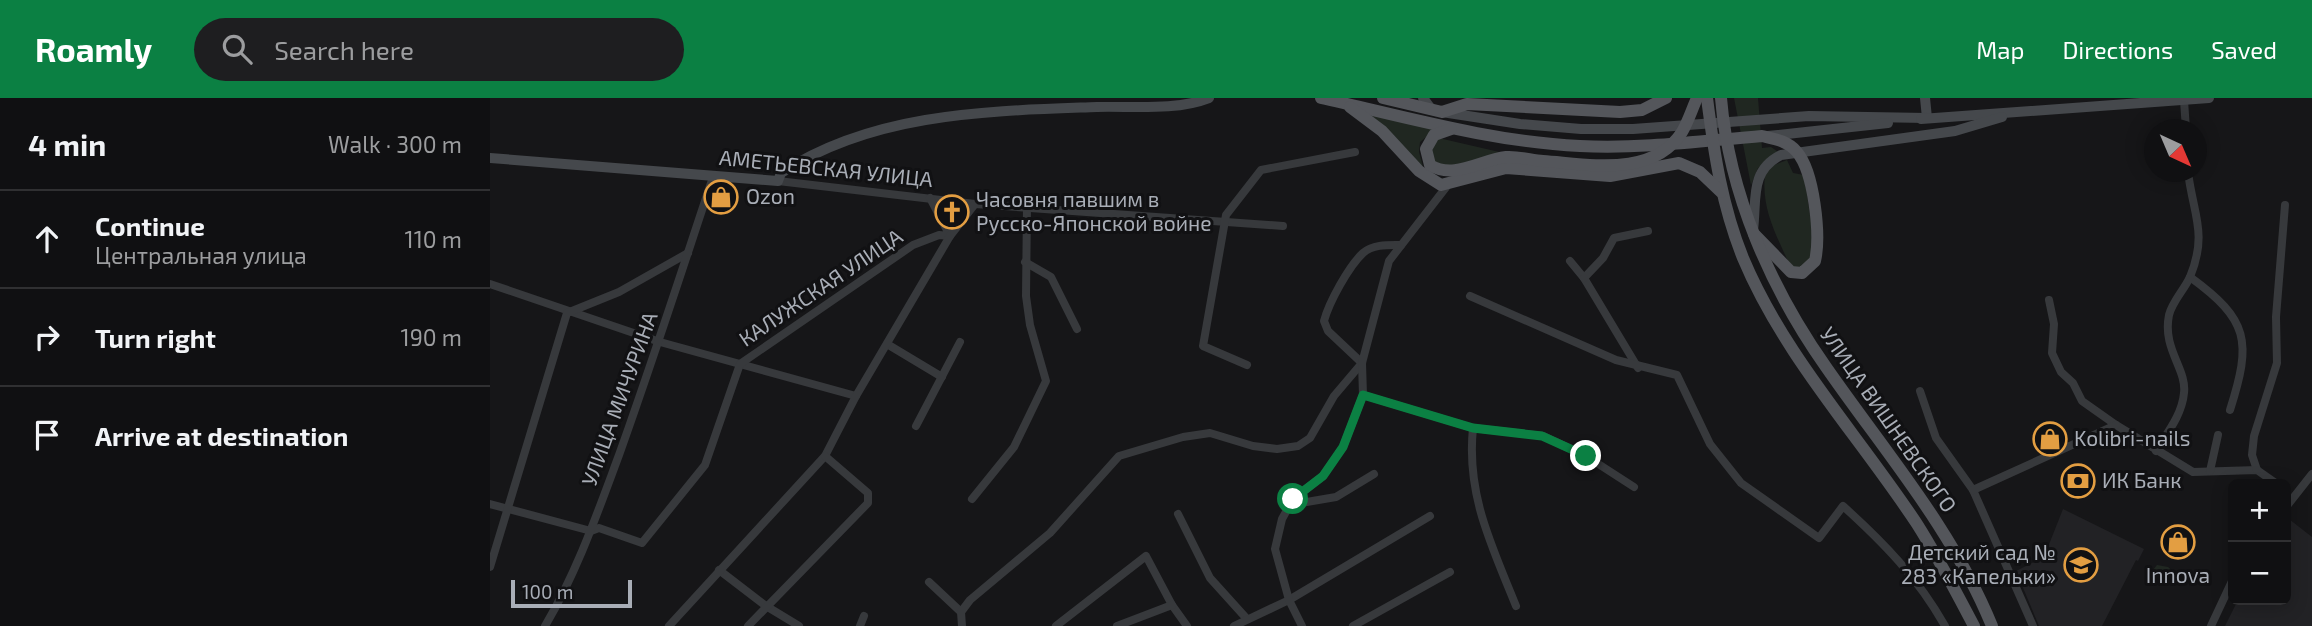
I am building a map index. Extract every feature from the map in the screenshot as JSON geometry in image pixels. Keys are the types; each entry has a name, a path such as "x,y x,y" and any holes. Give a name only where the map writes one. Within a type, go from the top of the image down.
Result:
{"main road":[{"path":"778,181 781,173 801,161 857,136 922,120 1065,108 1179,104 1209,98"},
{"path":"1321,98 1456,128 1578,146 1631,147 1811,133 1927,118 2022,111"},
{"path":"1383,98 1437,111 1520,124 1581,129 1633,129 1809,116 1927,118"},
{"path":"1423,98 1437,111"},
{"path":"1437,111 1467,104 1620,112 1642,110 1666,98"},
{"path":"1456,128 1439,132 1428,141 1427,158 1430,165 1440,172 1463,170 1485,161 1509,157 1623,166 1651,158 1669,148 1682,133 1697,98"},
{"name":"УЛИЦА ВИШНЕВСКОГО","path":"1707,98 1721,192 1743,257 1776,324 1917,524 1974,626"},
{"name":"УЛИЦА ВИШНЕВСКОГО","path":"1721,98 1739,189 1754,232 1792,315 1826,367 1931,512 1962,563 1992,626"},
{"path":"1925,98 1927,118"},
{"path":"1762,136 1789,144 1803,161 1808,174 1818,244 1811,267 1802,273 1791,272 1754,232 1757,176 1770,160 1781,155 1955,131 2043,104 2209,98"},
{"path":"1345,103 1382,131 1430,180 1447,186 1486,171 1506,168 1610,176 1679,163 1700,172 1721,192"},
{"name":"АМЕТЬЕВСКАЯ УЛИЦА","path":"490,158 778,181"}],"street":[{"path":"2184,100 2185,119"},
{"path":"1247,365 1203,346 1226,215 1261,170 1355,152"},
{"name":"УЛИЦА МИЧУРИНА","path":"545,626 565,592 591,531 660,342 713,177"},
{"name":"АМЕТЬЕВСКАЯ УЛИЦА","path":"778,181 975,204 1283,226"},
{"path":"2156,451 2179,415 2185,390 2167,340 2170,313 2190,277 2198,249 2200,226 2190,182"},
{"path":"1302,626 1289,600 1276,549 1282,519 1289,505 1323,476 1343,447 1363,395 1362,363 1389,261 1424,220 1447,186"},
{"path":"930,198 950,236"},
{"path":"670,626 825,456 856,397 950,236 975,204"},
{"path":"2257,470 2252,454 2253,436 2277,363 2276,317 2285,205"},
{"path":"972,499 1014,447 1046,381 1030,325 1025,262 1027,206"},
{"path":"1584,278 1603,258 1614,237 1648,231"},
{"name":"КАЛУЖСКАЯ УЛИЦА","path":"490,503 591,531 598,528 642,543 705,465 740,364 913,245 939,235 950,236"},
{"path":"1362,363 1328,331 1324,321 1328,305 1364,252 1378,246 1401,245"},
{"path":"567,313 619,292 688,253"},
{"path":"1570,261 1584,278 1637,368"},
{"path":"1025,262 1051,276 1077,330"},
{"path":"2190,277 2221,300 2236,322 2244,347 2243,369 2230,410"},
{"path":"490,285 660,342 856,397"},
{"path":"1471,296 1637,368 1680,378 1710,444 1741,483 1819,537 1843,506 1895,554 1926,592 1945,626"},
{"path":"2049,300 2054,324 2052,353 2060,372 2073,383 2082,401 2156,451 2193,472 2257,470 2270,479"},
{"path":"490,567 567,313"},
{"path":"916,426 960,342"},
{"path":"887,344 942,377"},
{"path":"962,626 961,612 970,600 1072,512 1119,456 1184,437 1210,433 1253,446 1277,449 1298,446 1310,438 1334,396 1362,363"},
{"path":"1920,391 1936,438 1973,490 2033,626"},
{"path":"1363,395 1473,428 1542,436 1586,456 1634,487"},
{"path":"1973,490 2116,425"},
{"path":"1473,428 1470,456 1475,502 1516,607"},
{"path":"2210,471 2218,435"},
{"path":"748,626 867,503 868,493 825,456"},
{"path":"1289,505 1336,497 1374,474"},
{"path":"2291,500 2309,485 2312,474"},
{"path":"1178,514 1210,578 1247,619"},
{"path":"1234,626 1289,600 1430,516"},
{"path":"1056,626 1146,556 1172,606 1187,626"},
{"path":"719,570 766,606 799,626"},
{"path":"1353,626 1450,572"},
{"path":"929,582 961,612"},
{"path":"2211,626 2228,590"},
{"path":"1117,626 1172,606"},
{"path":"860,626 864,616"}],"shaded area":[{"path":"1734,98 1758,98 1762,148 1771,147 1781,154 1758,168 1751,185"},
{"path":"1366,112 1436,129 1420,142 1419,152 1423,167"},
{"path":"1436,139 1508,154 1451,169 1433,162 1431,143"},
{"path":"1787,160 1793,173 1804,175 1815,247 1807,268 1791,268 1767,207 1764,182 1766,168"},
{"path":"952,202 958,205 961,211 958,217 952,220 946,217 943,211 946,205"},
{"name":"Детский сад № 283 «Капельки»","path":"2063,509 2144,549 2102,626 2039,626 2016,571 2044,557"},
{"path":"2291,521 2312,537 2312,626 2225,626 2236,605 2291,605"},
{"path":"2157,565 2168,567 2179,577 2178,583 2171,585 2156,577 2153,570"}],"place":[{"name":"Ozon","path":"721,197"},
{"name":"Часовня павшим в Русско-Японской войне","path":"952,212"},
{"name":"Kolibri-nails","path":"2050,439"},
{"name":"ИК Банк","path":"2078,481"},
{"name":"Innova","path":"2178,542"},
{"name":"Детский сад № 283 «Капельки»","path":"2081,565"}],"route":[{"path":"1293,499 1323,476 1343,447 1363,395 1473,428 1542,436 1586,456"}]}
